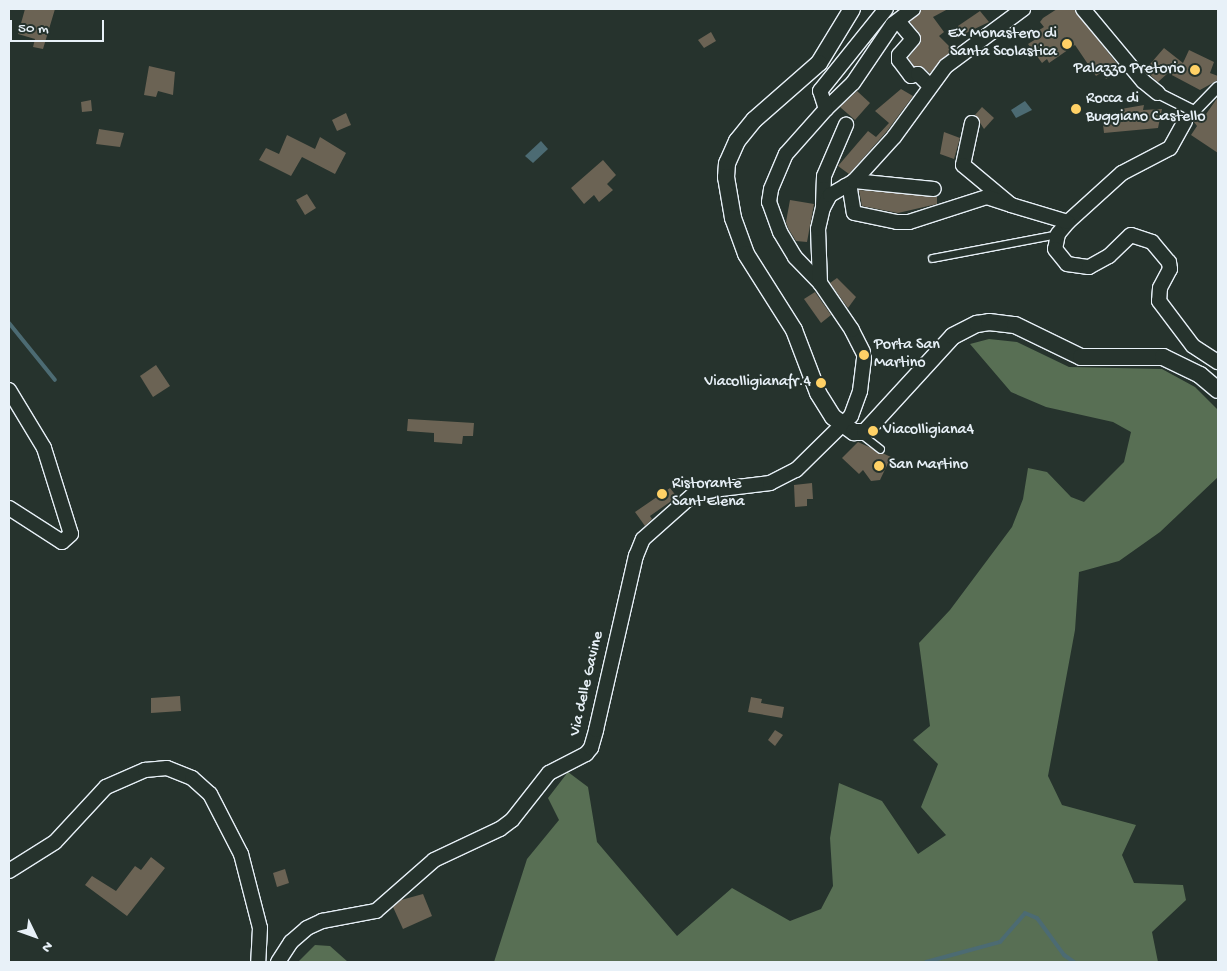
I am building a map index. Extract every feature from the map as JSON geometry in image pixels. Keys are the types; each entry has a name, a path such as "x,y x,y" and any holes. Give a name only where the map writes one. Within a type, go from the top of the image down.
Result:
{"street":[{"path":"852,9 819,63 754,120 737,142 727,163 726,178 734,218 746,254 794,330 823,404 843,426 861,434 875,424 953,336 977,324 989,322 1015,325 1081,357 1163,357 1200,375 1218,390"},
{"path":"826,109 820,91 886,9"},
{"path":"843,426 860,391 863,355 852,330 820,283 788,247 769,202 786,154 853,82 898,21 913,9"},
{"path":"823,208 830,195 850,184 894,137 930,86 957,56 1024,9"},
{"path":"1083,9 1142,81 1190,116"},
{"path":"898,21 912,40 899,55 899,60 911,76 918,74 930,86"},
{"path":"1218,87 1190,116 1170,148 1122,172 1068,222 1058,234 1056,254 1068,264 1080,266 1102,261 1131,235 1152,242 1169,262 1170,269 1160,288 1159,301 1193,346 1218,362"},
{"path":"972,123 963,165 1011,205"},
{"path":"820,283 818,229 823,208 824,176 846,124"},
{"path":"850,184 934,189"},
{"path":"850,184 854,213 897,222 909,222 987,197 1068,222"},
{"path":"9,390 44,448 70,534 62,542 9,508"},
{"name":"Via delle Gavine","path":"278,962 291,942 307,928 322,921 376,911 434,860 500,829 512,820 549,773 558,765 578,759 592,748 636,556 643,539 686,498 696,492 770,483 786,476 843,426"},
{"path":"9,871 55,842 106,787 145,770 167,768 192,778 210,794 241,854 260,928 258,962"}],"lane":[{"path":"932,258 1058,234"},
{"path":"861,434 880,449"}],"green space":[{"path":"989,339 1017,342 1069,367 1162,369 1195,387 1218,410 1218,477 1160,532 1119,561 1079,572 1075,630 1048,776 1062,805 1136,825 1122,855 1134,883 1183,885 1186,900 1152,932 1158,962 494,962 527,859 559,820 548,798 568,772 588,787 597,842 677,936 732,888 790,921 821,909 833,886 830,838 839,783 882,801 918,854 946,835 921,807 938,764 913,740 930,726 919,643 950,610 1012,527 1023,499 1028,468 1047,472 1071,497 1084,502 1124,462 1131,432 1113,422 1046,407 1011,392 970,344"},
{"path":"315,945 330,946 348,962 298,962"}],"water":[{"path":"1025,101 1032,110 1016,118 1011,110"},
{"path":"541,141 548,149 533,163 525,156"}],"building":[{"path":"25,9 55,9 43,49 33,47 35,39 18,34"},
{"path":"922,9 948,9 933,17 944,32 939,36 953,50 930,73 921,66 914,66 908,58 921,42 920,34 910,22"},
{"name":"Ex Monastero di Santa Scolastica","path":"1057,9 1074,9 1121,69 1106,79 1102,72 1096,76 1075,45 1049,63 1047,59 1042,63 1028,44 1036,39 1033,34 1044,27 1040,22 1043,18"},
{"path":"980,11 989,22 964,34 958,26"},
{"path":"711,32 716,41 704,48 698,40"},
{"name":"Palazzo Pretorio","path":"1164,48 1183,63 1189,50 1214,62 1210,73 1218,76 1218,80 1200,90 1168,73 1158,82 1145,70"},
{"path":"149,66 175,72 173,95 158,91 156,97 144,95"},
{"path":"901,89 913,96 887,131 849,174 838,166 868,131 876,137 889,123 875,111"},
{"path":"857,91 870,103 855,120 840,107"},
{"path":"1218,97 1218,153 1191,135 1197,126 1194,122 1200,115 1204,117"},
{"path":"91,100 92,111 82,112 81,102"},
{"path":"1144,105 1143,110 1162,109 1158,128 1104,133 1103,124 1109,123 1110,116 1121,114 1121,109"},
{"path":"982,107 994,118 984,129 975,115"},
{"path":"346,113 351,125 337,131 332,120"},
{"path":"99,129 124,133 120,147 96,144"},
{"path":"944,132 960,138 954,159 940,154"},
{"path":"287,135 315,149 320,137 346,153 335,174 302,157 291,176 259,160 266,148 279,154"},
{"path":"603,160 616,175 607,184 613,190 599,202 594,195 584,204 571,188"},
{"path":"859,190 937,197 937,204 898,213 862,206"},
{"path":"307,194 316,208 305,215 296,200"},
{"path":"790,200 814,204 807,242 796,241 788,228 786,222"},
{"path":"837,278 856,297 848,308 830,283"},
{"path":"815,292 831,315 821,323 804,299"},
{"path":"156,365 170,386 153,397 140,376"},
{"path":"408,419 474,423 473,436 463,436 462,444 434,442 434,433 407,431"},
{"path":"858,442 891,457 880,480 871,481 863,470 859,474 842,458"},
{"path":"812,483 813,499 807,499 807,506 795,507 794,485"},
{"path":"670,488 677,497 650,516 652,519 645,526 635,512"},
{"path":"180,696 181,711 151,713 151,698"},
{"path":"751,697 762,699 761,703 784,707 782,718 748,712"},
{"path":"775,730 783,735 775,746 768,740"},
{"path":"151,857 165,868 127,916 85,885 92,876 116,891 135,866 141,870"},
{"path":"285,869 289,883 277,887 273,873"},
{"path":"423,894 432,916 403,929 393,907 401,900"}],"waterway":[{"path":"9,323 55,380"},
{"path":"926,962 1000,942 1025,913 1037,918 1064,955 1074,962"}],"place":[{"name":"Ex Monastero di Santa Scolastica","path":"1067,44"},
{"name":"Palazzo Pretorio","path":"1195,70"},
{"name":"Rocca di Buggiano Castello","path":"1076,109"},
{"name":"Porta San Martino","path":"864,355"},
{"name":"Viacolligianafr.4","path":"821,383"},
{"name":"Viacolligiana4","path":"873,431"},
{"name":"San Martino","path":"879,466"},
{"name":"Ristorante Sant'Elena","path":"662,494"}]}
